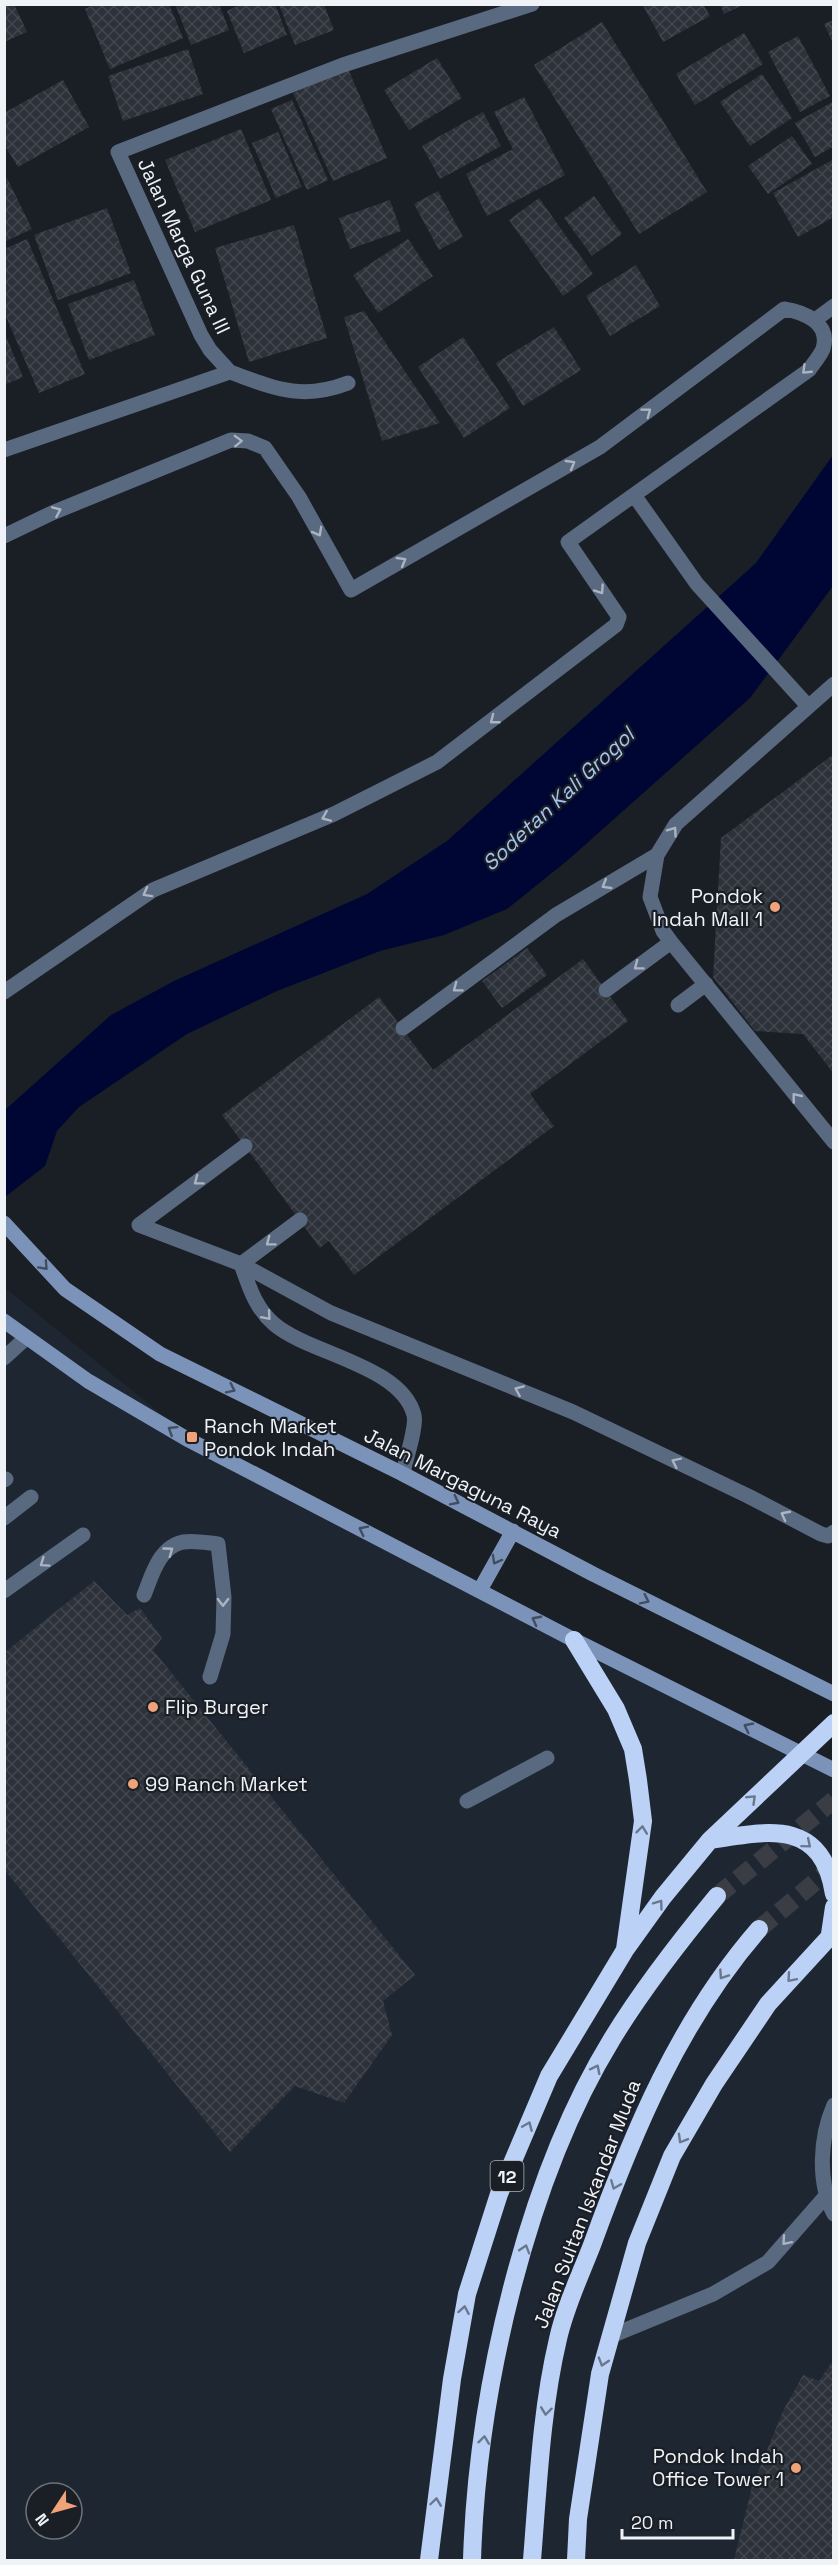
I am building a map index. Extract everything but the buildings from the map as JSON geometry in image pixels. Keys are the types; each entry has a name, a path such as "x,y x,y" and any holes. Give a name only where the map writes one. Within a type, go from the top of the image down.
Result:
{"highway":[{"path":"574,1640 616,1709 633,1749 643,1821 625,1950"},
{"name":"12","path":"429,2560 452,2379 470,2283 499,2194 549,2076 625,1950 663,1897 710,1840 834,1723"},
{"path":"710,1840 772,1832 798,1836 816,1851 830,1873 834,1894"},
{"name":"Jalan Sultan Iskandar Muda","path":"472,2560 485,2426 507,2305 554,2154 611,2040 654,1973 717,1896"},
{"path":"576,2560 578,2519 600,2374 637,2243 672,2156 714,2084 768,2004 832,1933 834,1907"},
{"name":"Jalan Sultan Iskandar Muda","path":"532,2560 539,2465 558,2337 650,2097 689,2024 733,1959 759,1929"}],"main road":[{"name":"Jalan Margaguna Raya","path":"4,1223 65,1289 160,1354 403,1474 593,1574 834,1694"},
{"path":"4,1321 88,1381 187,1439 574,1640 834,1770"},
{"path":"480,1590 513,1531"}],"street":[{"name":"Jalan Marga Guna III","path":"230,372 210,350 201,334 118,152 343,65 532,4"},
{"path":"815,320 834,306"},
{"path":"4,536 52,513 231,440 249,441 265,448 289,482 351,590 600,447 784,309 800,312 815,320 823,334 823,349 809,370 568,542 619,617 616,625 437,762 334,814 153,890 4,992"},
{"path":"4,450 230,372 300,394 332,389 348,383"},
{"path":"634,495 697,584 775,667 808,706"},
{"path":"834,684 676,824 657,855 650,897 663,932 834,1142"},
{"path":"403,1028 556,915 657,855"},
{"path":"606,990 671,942"},
{"path":"678,1005 706,984"},
{"path":"245,1146 139,1225 241,1264 331,1313 449,1360 702,1468 821,1534 828,1536 834,1532"},
{"path":"241,1264 300,1220"},
{"path":"241,1264 254,1298 275,1325 391,1382 406,1399 415,1417 403,1474"},
{"path":"4,1358 26,1338"},
{"path":"4,1518 31,1497"},
{"path":"4,1591 84,1535"},
{"path":"144,1595 157,1562 182,1542 218,1544 224,1597 223,1634 210,1677"},
{"path":"467,1801 548,1758"},
{"path":"834,2104 822,2144 825,2197 834,2214"},
{"path":"611,2336 713,2294 768,2262 825,2197"}],"shaded area":[{"path":"4,1287 175,1425 833,1768 833,2560 5,2560"}],"water":[{"name":"Sodetan Kali Grogol","path":"833,455 833,586 750,698 568,860 507,909 444,935 380,951 277,991 187,1034 79,1107 57,1131 45,1166 5,1197 5,1110 111,1015 174,981 367,894 447,841 756,563"}],"tunnel":[{"path":"717,1896 834,1800"},
{"path":"759,1929 834,1866"}],"place":[{"name":"Pondok Indah Mall 1","path":"775,907"},
{"name":"Ranch Market Pondok Indah","path":"192,1437"},
{"name":"Flip Burger","path":"153,1707"},
{"name":"99 Ranch Market","path":"133,1784"},
{"name":"Pondok Indah Office Tower 1","path":"796,2468"}]}
